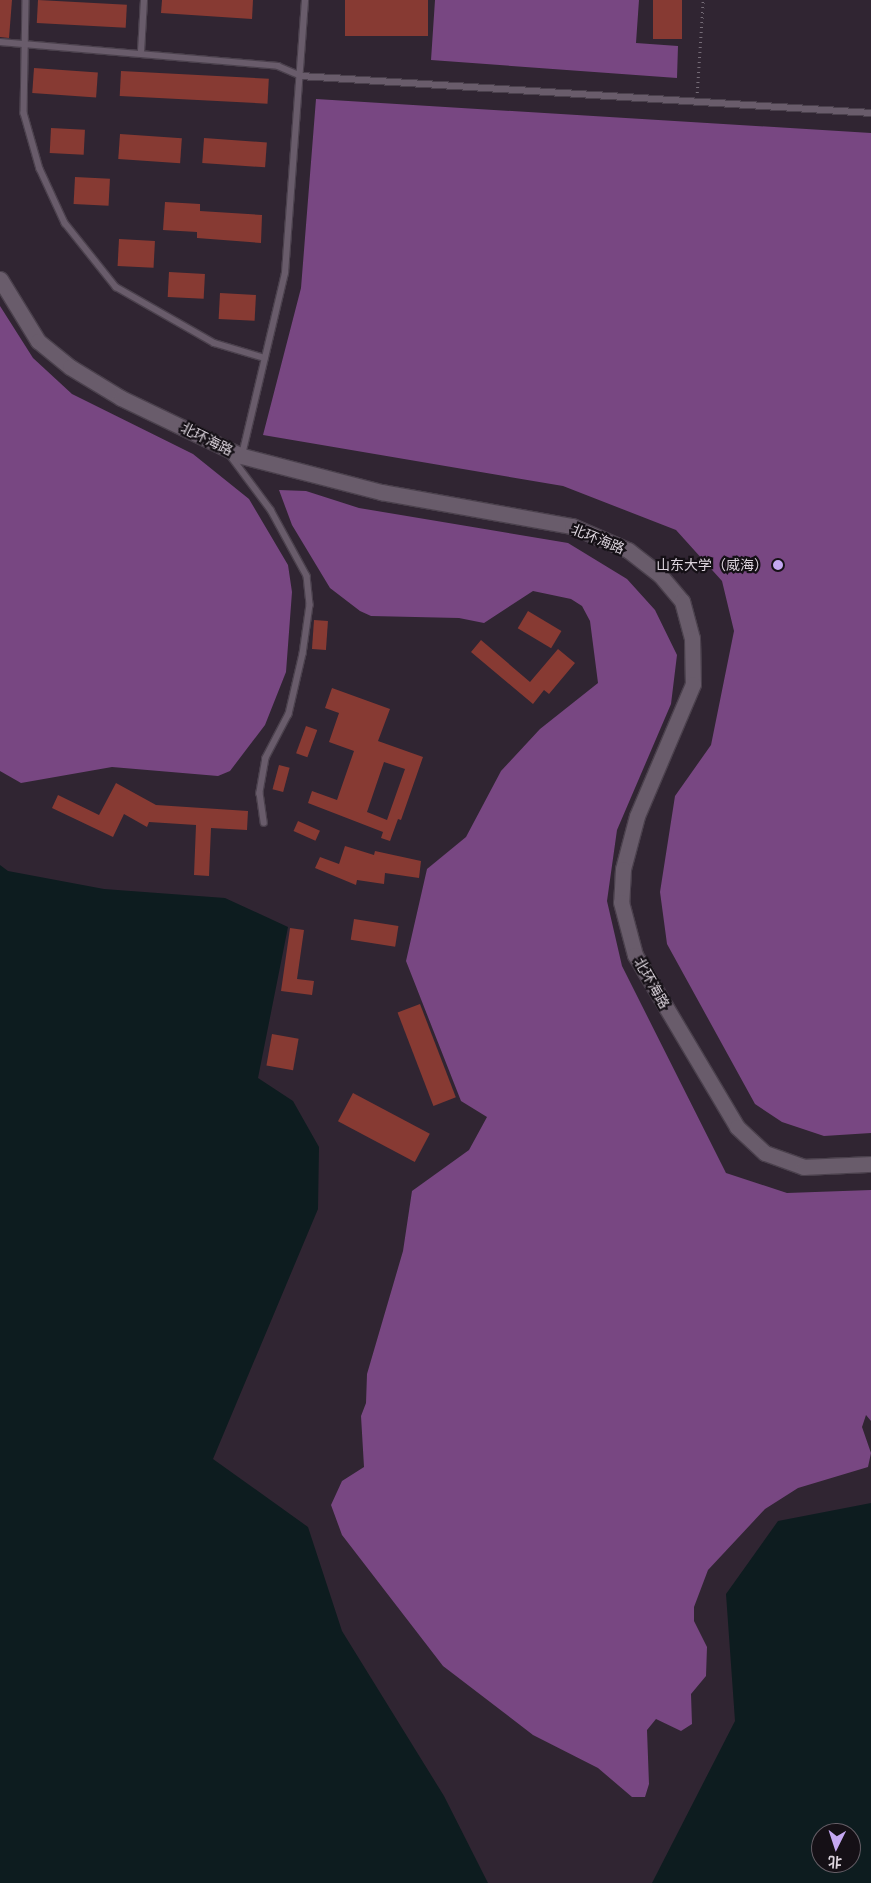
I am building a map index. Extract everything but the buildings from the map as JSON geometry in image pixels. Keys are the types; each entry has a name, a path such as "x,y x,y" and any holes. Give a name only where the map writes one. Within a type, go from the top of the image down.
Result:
{"main road":[{"name":"北环海路","path":"0,279 38,341 70,368 121,398 224,448 242,456 381,492 572,526 628,550 660,575 682,601 692,638 693,684 638,816 623,869 621,902 635,955 737,1127 765,1153 804,1167 871,1164"}],"lane":[{"path":"26,0 24,114 40,169 65,222 116,287 214,343 265,358"},
{"path":"141,52 144,0"},
{"path":"242,456 285,273 301,76 305,0"},
{"path":"0,42 141,52 278,66 301,76 871,113"},
{"path":"224,448 271,510 308,576 310,605 303,654 289,714 266,758 260,793 264,823"}],"path":[{"path":"697,102 703,0"}],"shaded area":[{"path":"435,0 639,0 636,43 678,46 677,78 431,60"},
{"name":"山东大学（威海）","path":"316,99 871,133 871,1133 824,1136 782,1122 755,1104 667,944 660,892 675,796 711,745 734,631 722,581 676,530 563,486 263,435 301,288"},
{"path":"0,306 33,358 72,394 193,454 249,499 288,565 292,592 286,672 265,725 230,771 218,776 112,767 21,783 0,771"},
{"path":"279,490 306,491 359,508 568,543 627,579 655,610 677,655 671,704 617,830 607,901 622,966 726,1173 787,1193 871,1190 871,1421 866,1415 862,1427 871,1453 868,1467 798,1488 765,1509 708,1570 694,1607 694,1621 707,1647 706,1676 691,1694 692,1724 681,1731 656,1719 647,1730 649,1784 645,1797 632,1797 598,1768 533,1735 443,1666 342,1535 331,1505 342,1481 364,1467 361,1416 366,1403 367,1374 403,1251 412,1191 469,1150 487,1117 461,1101 406,961 427,869 466,837 501,771 540,729 598,683 590,621 582,606 571,599 533,591 484,623 459,618 371,616 360,611 330,588 292,525"},
{"path":"0,865 8,871 104,889 225,898 288,927 258,1078 293,1101 319,1147 318,1209 213,1459 308,1527 342,1631 444,1796 488,1883 0,1883"},
{"path":"871,1503 871,1883 652,1883 735,1721 726,1594 778,1521"}],"place":[{"name":"山东大学（威海）","path":"778,565"}]}
